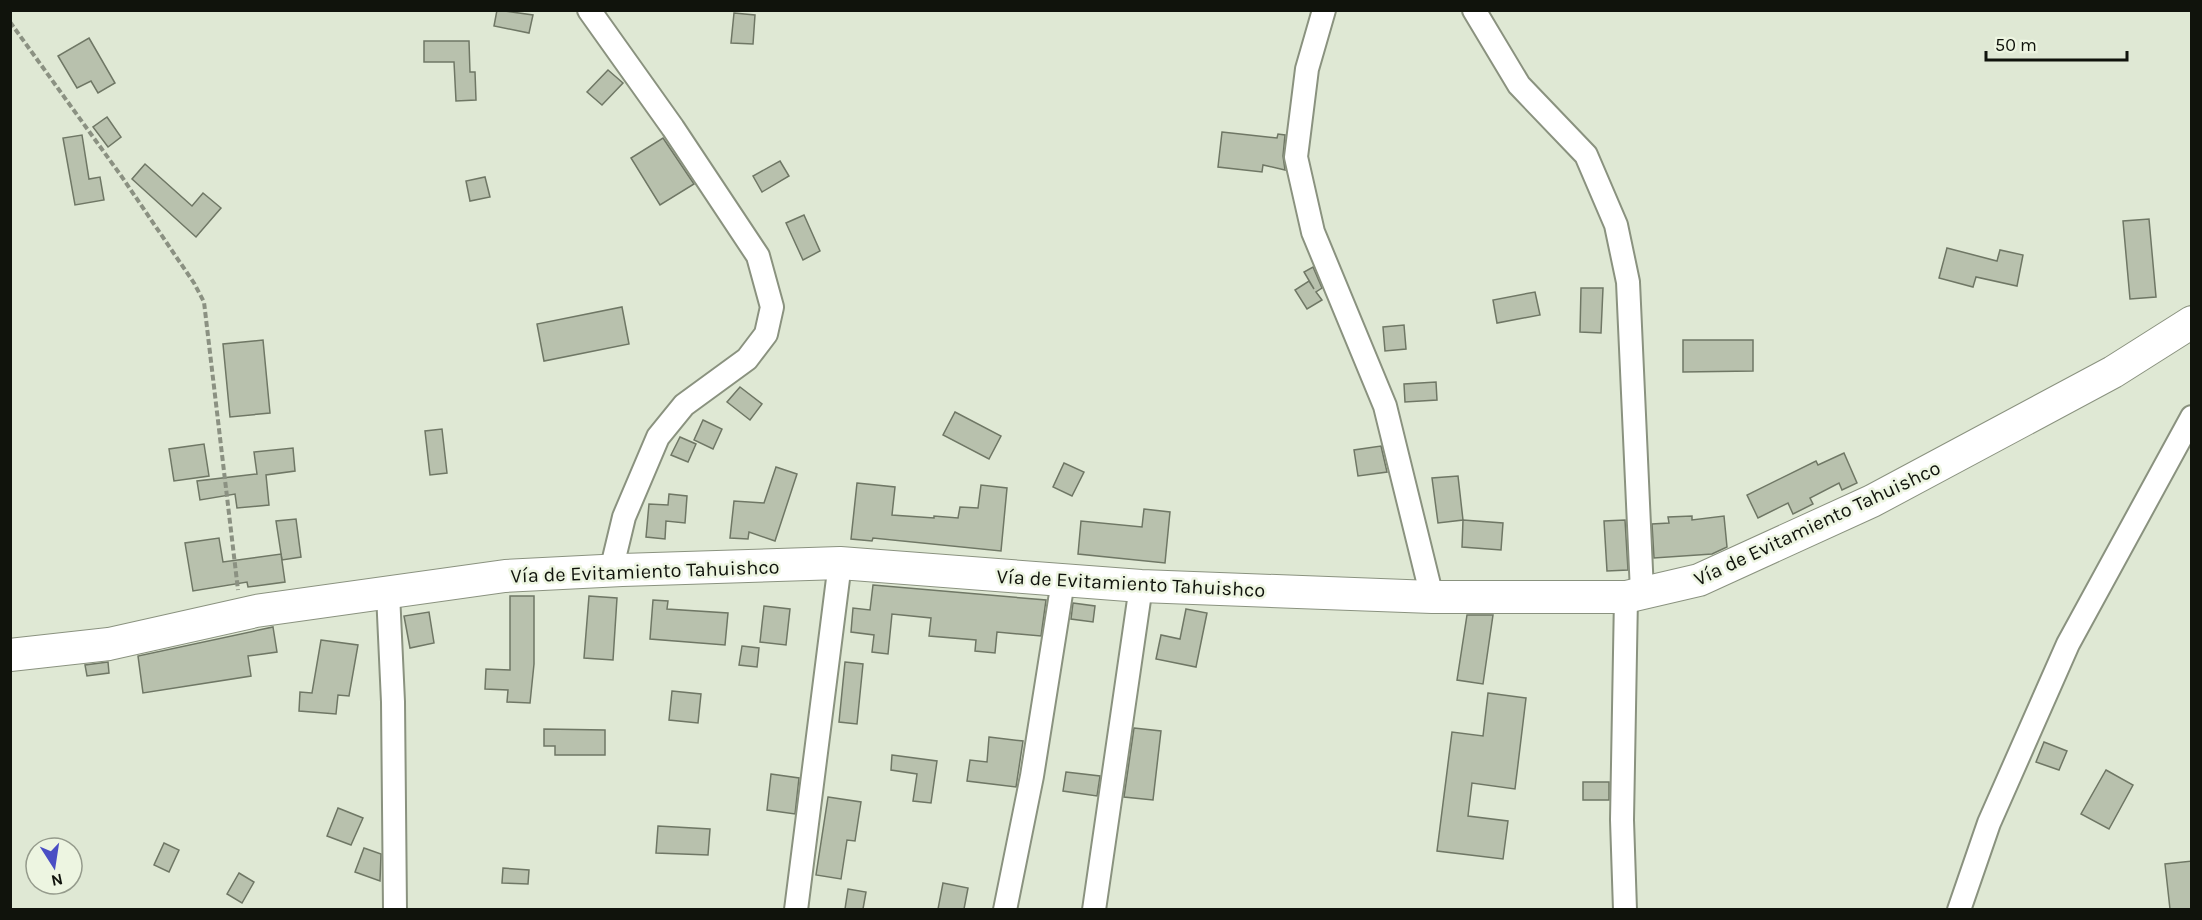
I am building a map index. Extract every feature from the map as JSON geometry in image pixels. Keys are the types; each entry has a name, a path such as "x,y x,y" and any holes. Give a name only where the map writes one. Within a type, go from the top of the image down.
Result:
{"main road":[{"name":"Vía de Evitamiento Tahuishco","path":"10,655 109,644 241,614 505,576 611,571 840,563 1141,586 1432,597 1634,594 1699,580 1872,501 2113,372 2192,322"}],"street":[{"path":"589,10 673,128 758,256 772,307 766,334 747,359 684,405 658,437 631,499 611,571"},
{"path":"1324,10 1307,69 1296,157 1313,232 1385,406 1432,597"},
{"path":"1474,10 1519,85 1586,155 1616,225 1628,282 1634,594 1622,820 1624,909"},
{"path":"1959,909 1989,823 2068,644 2192,417"},
{"path":"796,909 840,563"},
{"path":"1005,909 1032,776 1063,581"},
{"path":"1094,909 1141,586"},
{"path":"388,593 393,682 395,909"}],"path":[{"path":"10,22 122,177 194,283 204,302 241,614"}],"building":[{"path":"497,10 533,15 529,33 494,26"},
{"path":"734,13 755,15 753,44 731,43"},
{"path":"89,38 115,83 98,93 91,81 77,88 58,56"},
{"path":"424,41 469,41 470,72 475,72 476,100 456,101 454,62 424,62"},
{"path":"608,70 623,83 602,105 587,92"},
{"path":"107,117 121,137 108,147 93,127"},
{"path":"1222,132 1277,138 1278,134 1285,135 1283,156 1285,170 1263,165 1262,172 1218,167"},
{"path":"82,135 89,179 100,177 104,200 75,205 63,138"},
{"path":"663,138 694,184 660,205 631,158"},
{"path":"780,161 789,176 762,192 753,176"},
{"path":"145,164 192,206 203,193 221,208 196,237 132,179"},
{"path":"485,177 490,197 470,201 466,181"},
{"path":"804,215 820,251 803,260 786,223"},
{"path":"2149,219 2156,297 2130,299 2123,221"},
{"path":"1947,248 1997,261 2000,250 2023,255 2017,286 1976,277 1973,287 1939,278"},
{"path":"1313,267 1322,288 1316,292 1322,300 1307,309 1295,290 1309,281 1314,289 1304,272"},
{"path":"1581,288 1603,288 1601,333 1580,332"},
{"path":"1535,292 1540,315 1497,323 1493,300"},
{"path":"622,307 629,344 544,361 537,324"},
{"path":"1404,325 1406,349 1385,351 1383,327"},
{"path":"263,340 270,413 230,417 223,344"},
{"path":"1683,340 1753,340 1753,371 1683,372"},
{"path":"1436,382 1437,400 1405,402 1404,384"},
{"path":"740,387 762,404 750,420 727,402"},
{"path":"955,412 1001,436 989,459 943,435"},
{"path":"703,420 722,429 713,449 694,440"},
{"path":"442,429 447,473 430,475 425,431"},
{"path":"680,437 696,444 688,462 671,455"},
{"path":"204,444 209,476 174,481 169,449"},
{"path":"1381,446 1387,472 1358,476 1354,450"},
{"path":"293,448 295,471 266,475 269,505 237,508 235,494 200,500 197,481 257,474 254,452"},
{"path":"1844,453 1857,483 1842,490 1839,483 1810,498 1813,504 1793,514 1788,503 1758,518 1747,495 1816,461 1818,465"},
{"path":"1064,463 1084,472 1072,496 1053,487"},
{"path":"776,467 797,474 775,541 749,532 748,539 730,538 734,501 764,503"},
{"path":"1458,476 1463,520 1438,523 1432,478"},
{"path":"857,483 895,487 892,515 934,518 934,516 958,518 960,507 978,508 981,485 1007,488 1001,551 873,538 872,541 851,539"},
{"path":"669,494 687,496 685,523 666,521 665,539 646,537 649,504 668,505"},
{"path":"1144,509 1170,512 1165,563 1078,554 1081,521 1142,527"},
{"path":"1692,516 1692,520 1724,516 1727,547 1712,554 1654,558 1652,524 1669,523 1668,517"},
{"path":"296,519 301,557 282,560 276,521"},
{"path":"1463,520 1503,523 1501,550 1462,547"},
{"path":"1625,520 1628,570 1607,571 1604,521"},
{"path":"219,538 223,562 281,554 285,582 248,587 247,582 193,591 185,543"},
{"path":"873,585 1046,600 1041,636 997,632 995,653 975,651 976,640 929,636 931,618 892,614 888,654 872,652 874,635 851,632 853,608 870,610"},
{"path":"510,596 534,596 534,664 530,703 507,702 508,690 485,689 486,669 510,670"},
{"path":"589,596 617,598 613,660 584,658"},
{"path":"653,600 668,601 667,609 728,613 725,645 650,639"},
{"path":"1073,603 1095,606 1093,622 1071,619"},
{"path":"764,606 790,609 786,645 760,642"},
{"path":"1186,609 1207,613 1196,667 1156,659 1161,635 1180,639"},
{"path":"429,612 434,643 410,648 404,616"},
{"path":"1467,615 1493,615 1483,684 1457,680"},
{"path":"273,627 277,652 248,656 251,676 143,693 138,656"},
{"path":"321,640 358,645 349,696 338,695 336,714 299,711 300,692 312,693"},
{"path":"742,646 759,648 757,667 739,665"},
{"path":"108,662 109,673 87,676 85,665"},
{"path":"845,662 863,664 857,724 839,722"},
{"path":"672,691 701,694 698,723 669,720"},
{"path":"1488,693 1526,698 1515,789 1472,783 1468,816 1508,821 1503,859 1437,851 1452,732 1483,736"},
{"path":"1134,728 1161,731 1153,800 1124,797"},
{"path":"544,729 605,730 605,755 555,755 555,746 544,746"},
{"path":"989,737 1023,741 1016,787 967,781 970,760 987,762"},
{"path":"2044,742 2067,751 2059,770 2036,762"},
{"path":"892,755 937,761 931,803 913,801 917,774 891,770"},
{"path":"2106,770 2133,785 2109,829 2081,814"},
{"path":"1066,772 1100,776 1097,796 1063,791"},
{"path":"771,774 799,778 795,814 767,810"},
{"path":"1583,782 1609,782 1609,800 1583,800"},
{"path":"828,797 861,802 855,841 847,840 841,879 816,875"},
{"path":"338,808 363,818 351,845 327,836"},
{"path":"658,826 710,829 708,855 656,853"},
{"path":"164,843 179,850 169,872 154,865"},
{"path":"364,848 381,854 380,881 355,872"},
{"path":"2192,861 2192,909 2170,909 2165,864"},
{"path":"503,868 529,870 528,884 502,883"},
{"path":"239,873 254,882 242,903 227,894"},
{"path":"943,883 968,888 964,909 938,909"},
{"path":"848,889 866,892 863,909 845,909"}]}
